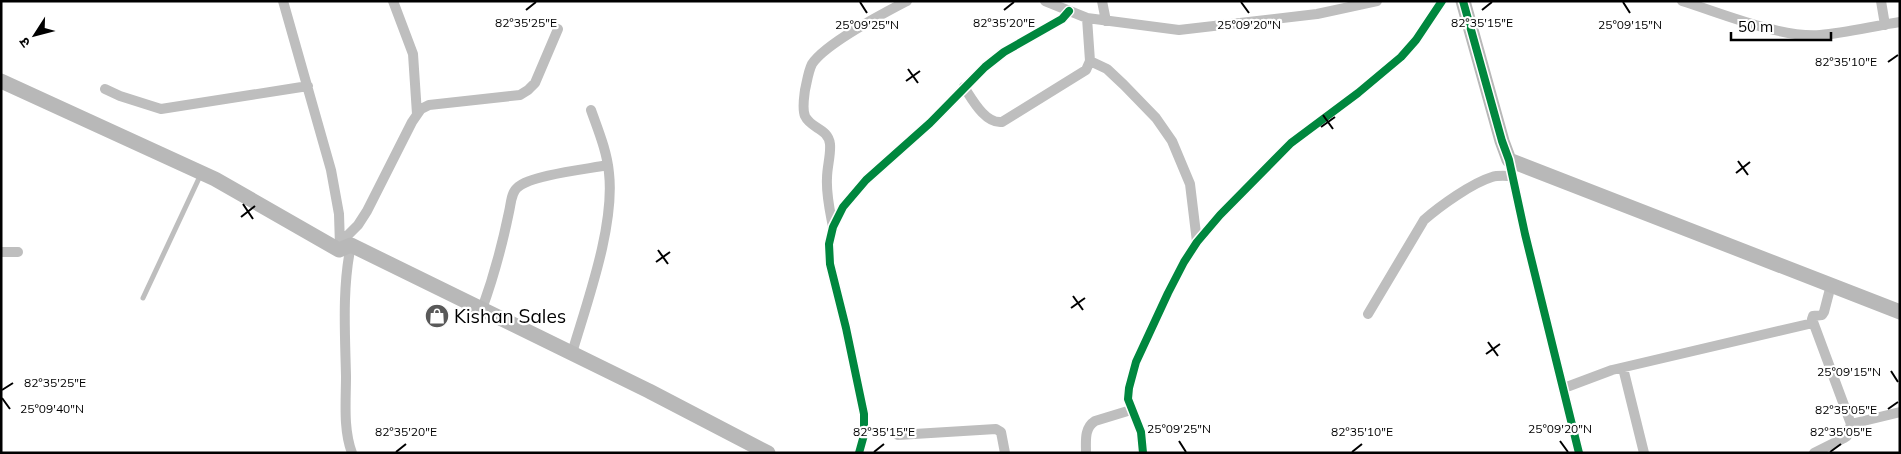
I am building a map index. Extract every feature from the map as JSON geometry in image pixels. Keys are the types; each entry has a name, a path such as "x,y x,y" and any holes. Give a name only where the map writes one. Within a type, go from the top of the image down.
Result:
{"main road":[{"path":"1463,1 1509,160 1900,312"},
{"path":"1,81 201,172 343,246 482,309 768,453"}],"street":[{"path":"283,1 332,170 339,214 343,246 345,300 347,431 352,453"},
{"path":"393,1 413,54 417,114"},
{"path":"833,227 828,200 827,178 830,145 824,132 808,121 805,116 804,99 808,76 812,64 830,48 870,21 907,1"},
{"path":"1045,1 1087,18 1179,30 1317,14 1377,1"},
{"path":"1102,1 1106,21"},
{"path":"1143,453 1140,432 1128,400 1129,388 1136,362 1168,292 1197,242 1232,202 1291,144 1358,93 1401,57 1420,34 1442,1"},
{"path":"1682,1 1769,29 1806,35 1820,35 1900,22"},
{"path":"1881,1 1885,24"},
{"path":"859,453 864,435 864,414 830,264 829,244 833,227 842,207 866,180 930,123 985,66 1004,52 1062,19 1069,11"},
{"path":"964,88 985,115 998,123 1002,122 1086,70 1090,61 1087,18"},
{"path":"343,246 367,211 417,114 429,104 520,95 535,83 558,29"},
{"path":"1090,61 1107,69 1124,85 1156,118 1172,141 1190,184 1197,242"},
{"path":"104,89 162,109 181,108 308,86"},
{"path":"572,353 606,231 609,201 608,165 591,110"},
{"path":"1509,160 1579,453"},
{"path":"482,309 498,262 512,198 517,187 524,182 546,176 608,165"},
{"path":"1368,314 1424,220 1434,211 1478,183 1494,176 1512,176"},
{"path":"1,252 18,252"},
{"path":"1814,453 1847,436 1851,424 1813,323 1813,316 1821,315 1824,312 1831,285"},
{"path":"1564,388 1623,368 1813,323"},
{"path":"1623,368 1644,453"},
{"path":"1086,453 1087,432 1091,424 1095,421 1132,410"},
{"path":"1851,424 1900,412"},
{"path":"898,435 996,429 1001,432 1005,453"}],"lane":[{"path":"143,298 201,172"}],"cycle path":[{"path":"1143,453 1141,432 1128,399 1129,388 1136,362 1168,293 1197,242 1220,215 1291,143 1358,93 1401,57 1416,40 1442,1"},
{"path":"1463,1 1509,160 1525,234 1579,453"},
{"path":"859,453 864,435 864,414 830,264 829,244 833,227 843,207 866,180 930,123 985,67 1004,52 1062,19 1069,11"}],"place":[{"name":"Kishan Sales","path":"437,316"}]}
